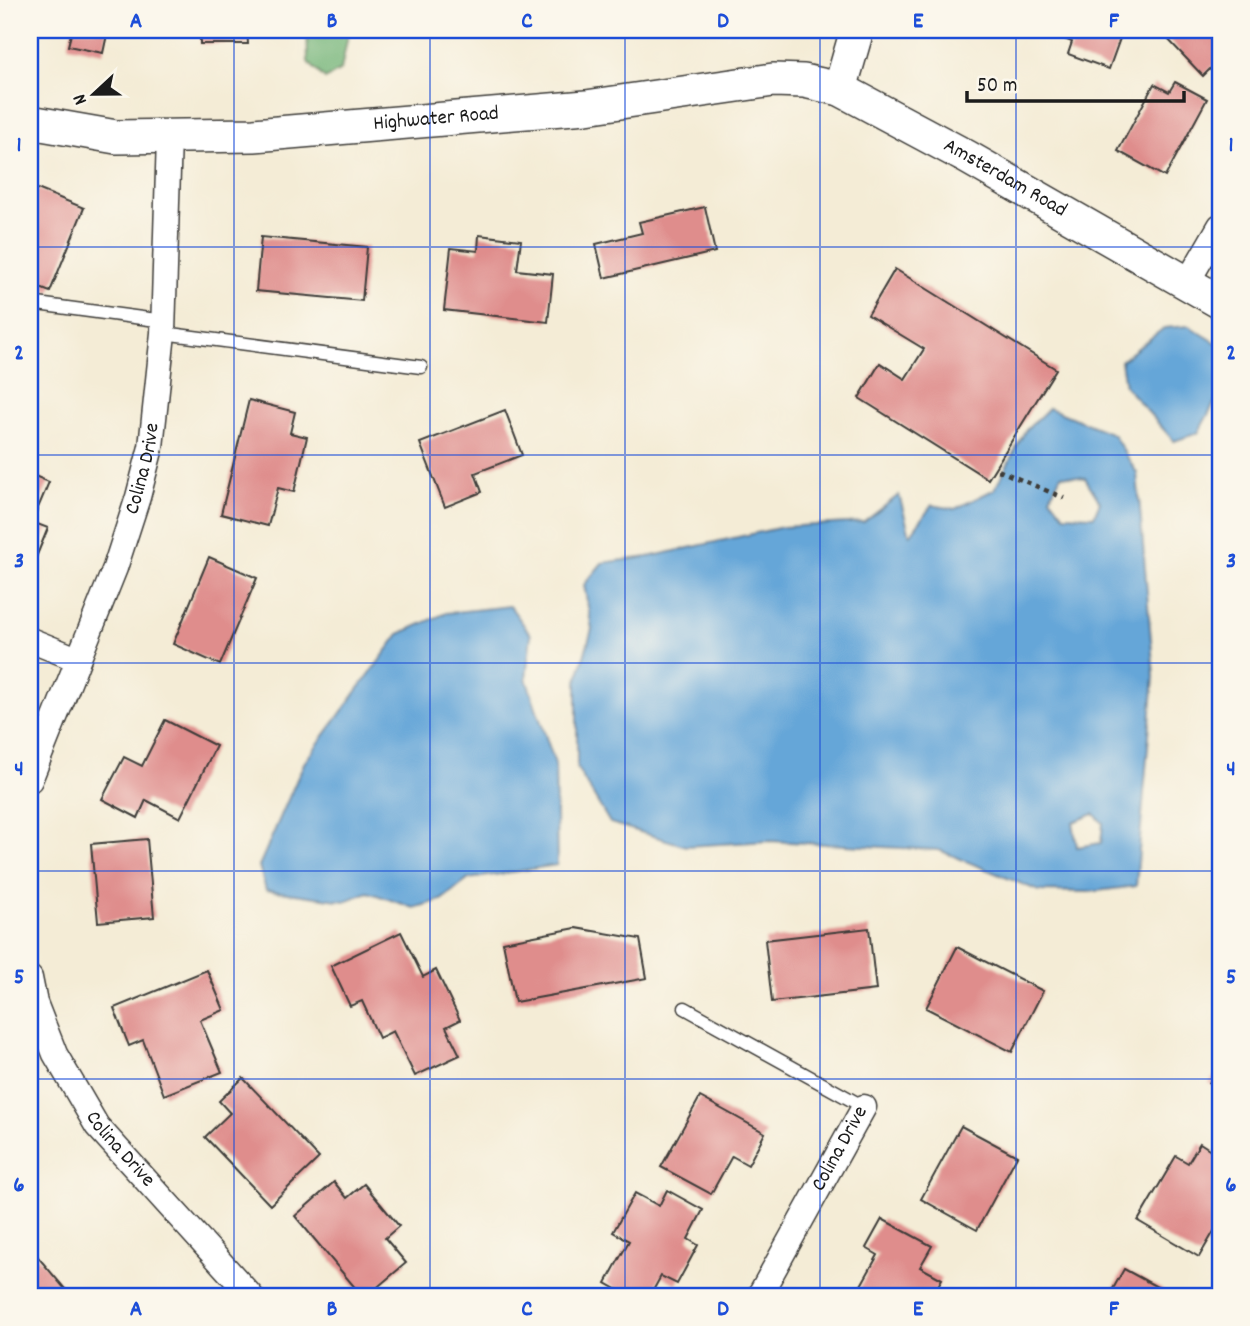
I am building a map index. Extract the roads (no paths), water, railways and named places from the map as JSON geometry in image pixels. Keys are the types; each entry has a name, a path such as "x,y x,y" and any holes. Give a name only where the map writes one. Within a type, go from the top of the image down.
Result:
{"street":[{"path":"840,89 857,30"},
{"name":"Highwater Road","path":"30,122 116,137 254,135 586,107 773,80 804,81 840,89"},
{"name":"Amsterdam Road","path":"840,89 967,157 1220,302"},
{"name":"Colina Drive","path":"30,780 115,568 151,447 163,327 169,137"},
{"path":"1187,283 1220,226"},
{"path":"30,640 77,659"},
{"name":"Colina Drive","path":"30,978 35,1003 55,1054 97,1126 251,1296"},
{"name":"Colina Drive","path":"759,1296 864,1107"}],"lane":[{"path":"30,303 163,327 421,367"},
{"name":"Colina Drive","path":"685,1008 864,1107"}],"water":[{"path":"1189,326 1220,345 1220,393 1198,433 1174,441 1125,386 1121,361 1164,328"},
{"path":"1049,408 1113,434 1137,473 1154,676 1136,886 1089,892 1039,891 939,850 770,841 686,846 610,823 577,768 577,681 592,629 584,585 602,563 648,557 783,527 864,522 899,495 910,535 932,505 955,509 995,489 1025,431","holes":["1061,475 1085,478 1100,502 1094,516 1064,515 1050,497","1094,814 1103,823 1101,843 1077,847 1073,822"]},
{"path":"510,606 531,635 526,678 555,764 557,865 469,879 441,900 414,908 368,892 345,901 266,890 259,866 304,763 399,634 446,613"}]}
